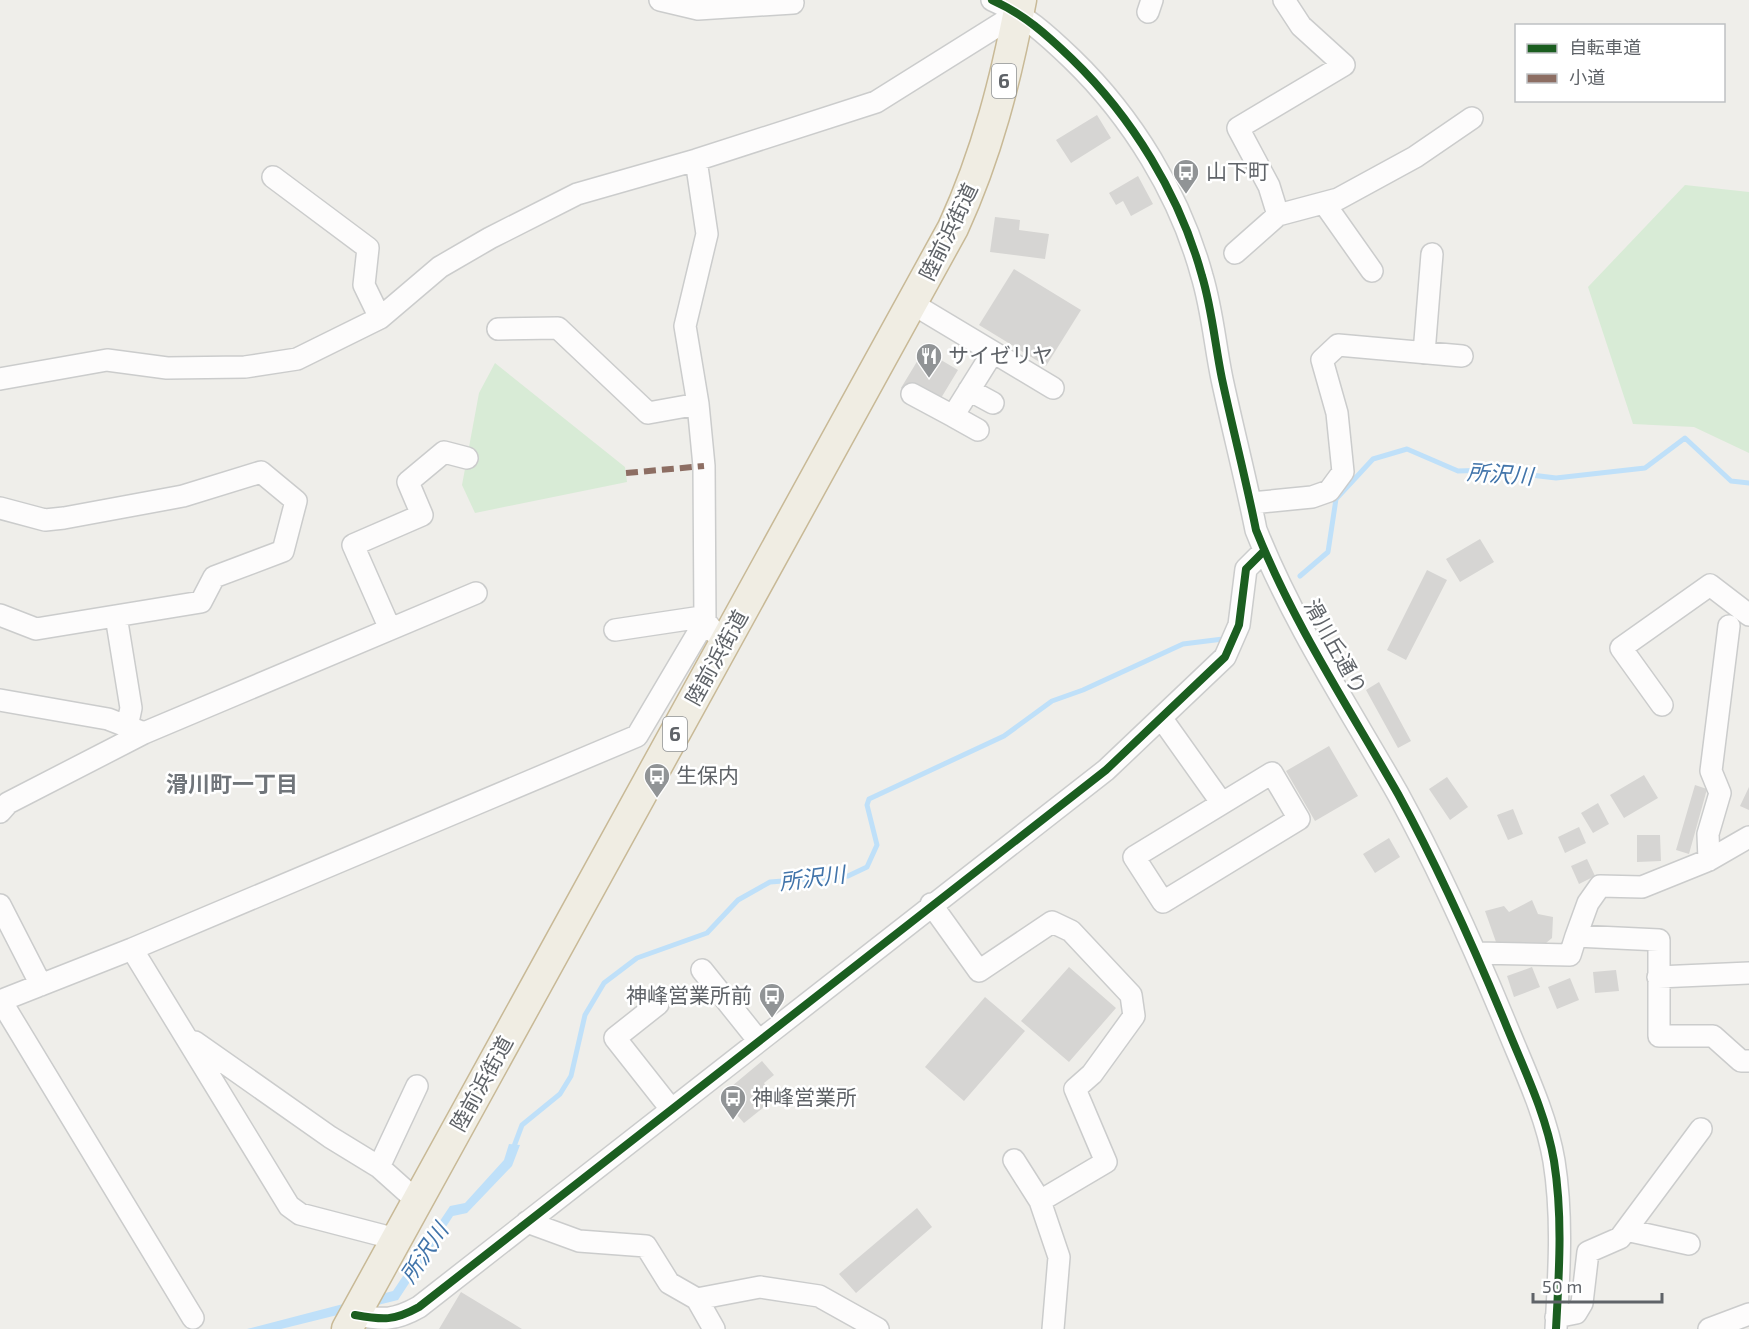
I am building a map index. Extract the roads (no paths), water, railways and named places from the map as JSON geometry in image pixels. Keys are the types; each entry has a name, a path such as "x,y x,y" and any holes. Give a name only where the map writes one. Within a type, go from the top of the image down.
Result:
{"highway":[{"name":"陸前浜街道","path":"351,1322 913,304 974,184 1004,84 1020,7"}],"street":[{"path":"660,0 698,9 794,1"},
{"name":"滑川丘通り","path":"992,0 1020,7 1118,110 1146,152 1183,220 1203,277 1222,380 1264,551 1293,609 1400,797 1476,953 1541,1115 1553,1159 1559,1201 1556,1323"},
{"path":"1278,215 1269,186 1238,128 1344,65 1301,26 1284,0"},
{"path":"0,379 107,360 178,368 245,367 297,359 381,318 440,267 489,238 576,194 696,160 876,102 1020,7"},
{"path":"1234,253 1278,215 1338,199 1415,157 1472,118"},
{"path":"193,1318 1,1001 132,949 637,736 705,621 704,466 698,404 686,326 707,234 696,160"},
{"path":"273,177 368,249 364,285 381,318"},
{"path":"1324,203 1372,271"},
{"path":"1424,353 1432,254"},
{"path":"913,304 1053,388"},
{"path":"498,329 558,328 648,413 698,404"},
{"path":"1251,503 1312,497 1329,491 1343,472 1337,413 1322,360 1338,345 1462,356"},
{"path":"953,417 993,352"},
{"path":"969,390 993,403"},
{"path":"912,394 978,430"},
{"path":"390,629 353,545 422,515 408,482 444,452 467,458"},
{"path":"0,508 45,520 64,519 183,496 261,472 296,501 283,551 214,577 201,602 36,629 0,615"},
{"path":"351,1322 402,1317 419,1307 931,904 1059,809 1162,719 1225,657 1239,625 1246,568 1264,551"},
{"path":"1662,705 1622,648 1710,585 1749,615"},
{"path":"0,812 8,803 135,730 476,593"},
{"path":"116,616 135,730"},
{"path":"615,630 695,618 705,621 726,641"},
{"path":"1709,860 1708,834 1719,793 1711,771 1729,626"},
{"path":"0,700 108,719 135,730"},
{"path":"1162,719 1221,802"},
{"path":"1272,773 1299,819 1163,902 1134,857 1221,802 1272,773"},
{"path":"1476,953 1570,955 1588,903 1600,886 1642,887 1709,860 1749,837"},
{"path":"931,904 979,971 1052,922 1071,931 1131,995 1134,1016 1092,1074 1075,1089 1106,1162 1040,1202"},
{"path":"0,906 41,985"},
{"path":"1575,936 1659,940 1659,1036 1713,1036 1741,1061 1749,1060"},
{"path":"132,949 289,1206 300,1214 396,1239"},
{"path":"702,970 758,1040"},
{"path":"1658,977 1749,973"},
{"path":"658,1004 615,1038 670,1109"},
{"path":"187,1036 330,1137 379,1167 417,1201"},
{"path":"379,1167 417,1086"},
{"path":"1556,1323 1576,1313 1582,1303 1588,1252 1620,1239 1701,1129"},
{"path":"1014,1160 1040,1202 1059,1257 1053,1329"},
{"path":"527,1222 579,1241 646,1246 669,1283 697,1299 714,1329"},
{"path":"1626,1230 1689,1244"},
{"path":"697,1299 760,1287 819,1296 878,1329"},
{"path":"1709,1329 1749,1314"}],"water":[{"path":"509,1144 520,1145 512,1166 467,1213 453,1216 398,1300 281,1329 247,1329 393,1291 450,1206 465,1203 504,1160"}],"waterway":[{"name":"所沢川","path":"1300,576 1328,552 1336,499 1373,459 1407,449 1458,471 1490,470 1556,478 1645,468 1685,438 1731,481 1749,483"},
{"name":"所沢川","path":"513,1149 522,1125 560,1094 571,1076 585,1015 604,983 637,958 707,933 738,900 770,882 848,876 867,867 877,845 867,805 869,799 1004,736 1052,701 1083,690 1183,644 1223,639"}],"place":[{"name":"山下町","path":"1186,195"},
{"name":"サイゼリヤ","path":"929,379"},
{"name":"生保内","path":"657,799"},
{"name":"神峰営業所前","path":"772,1019"},
{"name":"神峰営業所","path":"733,1121"}],"district":[{"name":"滑川町一丁目","path":"232,784"}]}
